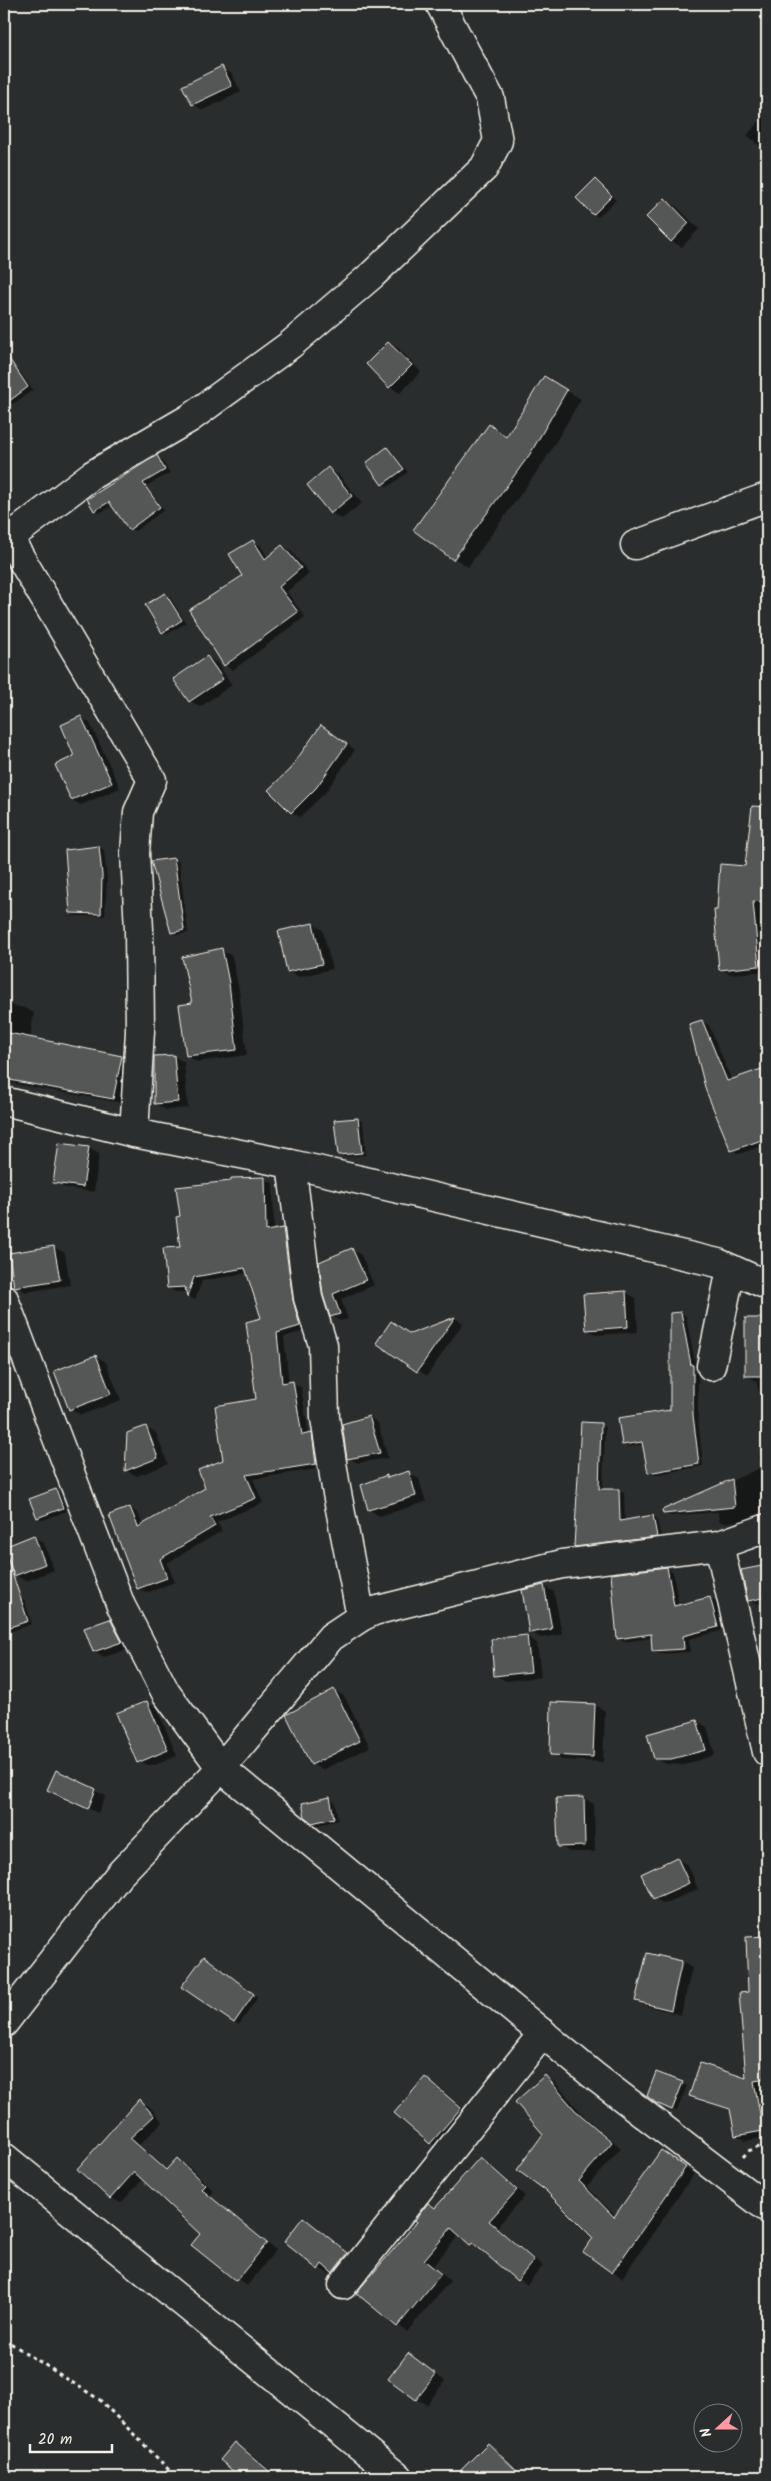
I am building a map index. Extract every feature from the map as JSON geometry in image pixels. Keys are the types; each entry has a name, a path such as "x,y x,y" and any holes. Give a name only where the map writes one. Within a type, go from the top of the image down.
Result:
{"street":[{"path":"134,1133 140,1031 139,930 135,853 138,812 152,780 6,534 92,474 190,418 290,345 372,275 484,168 498,141 490,98 440,4"},
{"path":"635,545 767,497"},
{"path":"4,1101 134,1133 291,1164 718,1263 767,1285"},
{"path":"291,1164 308,1298 323,1345 325,1418 360,1617"},
{"path":"711,1366 731,1268"},
{"path":"4,1299 121,1606 166,1693 221,1768 593,2075 767,2208"},
{"path":"4,2023 119,1875 221,1768 331,1637 360,1617 374,1611 562,1564 719,1544 767,1528"},
{"path":"719,1544 767,1752"},
{"path":"343,2285 543,2033"},
{"path":"4,2157 398,2477"}],"path":[{"path":"4,2339 100,2400 176,2477"}],"building":[{"path":"222,66 232,86 192,105 182,86"},
{"path":"595,179 612,196 593,215 576,198"},
{"path":"665,198 689,223 671,242 646,217"},
{"path":"388,342 412,365 389,388 366,364"},
{"path":"4,351 28,387 4,405"},
{"path":"544,376 567,390 530,454 453,560 413,530 489,424 506,437"},
{"path":"387,447 404,469 382,485 366,463"},
{"path":"157,455 165,470 143,483 160,507 129,530 109,502 94,511 87,499"},
{"path":"328,467 352,496 330,514 307,485"},
{"path":"253,540 265,559 282,545 301,568 279,587 298,612 224,666 189,610 242,576 229,554"},
{"path":"165,593 182,620 162,633 145,605"},
{"path":"207,656 223,679 189,702 173,679"},
{"path":"81,716 112,783 71,800 55,765 74,756 61,725"},
{"path":"321,725 347,744 316,788 291,813 268,790 290,769"},
{"path":"752,806 767,807 767,852 763,902 753,901 759,966 719,970 714,910 717,910 720,864 745,866"},
{"path":"99,846 102,875 101,914 70,913 65,850"},
{"path":"174,858 184,930 171,933 151,861"},
{"path":"313,923 322,964 287,972 278,931"},
{"path":"222,948 229,983 237,1050 186,1056 179,1005 192,1003 182,957"},
{"path":"702,1020 727,1081 767,1067 767,1138 731,1151 706,1091 689,1024"},
{"path":"4,1032 122,1056 113,1099 4,1079"},
{"path":"174,1055 178,1102 154,1104 154,1056"},
{"path":"358,1118 362,1153 338,1155 334,1120"},
{"path":"59,1143 89,1147 83,1187 53,1183"},
{"path":"265,1177 266,1231 283,1228 293,1300 300,1326 277,1333 282,1383 293,1381 302,1435 312,1433 316,1464 246,1475 256,1498 210,1517 215,1526 160,1559 167,1578 137,1589 109,1515 130,1507 138,1527 205,1488 198,1470 223,1460 215,1406 256,1399 246,1322 261,1318 245,1268 194,1277 187,1297 185,1287 167,1288 163,1248 180,1247 176,1217 180,1216 176,1187 231,1181 231,1178"},
{"path":"54,1246 60,1280 14,1287 9,1253"},
{"path":"352,1248 366,1280 333,1294 340,1314 330,1317 323,1295 319,1262"},
{"path":"626,1291 628,1327 586,1330 583,1294"},
{"path":"681,1312 691,1365 693,1365 693,1415 699,1464 648,1473 642,1442 622,1445 618,1418 670,1410 670,1313"},
{"path":"455,1317 417,1372 376,1343 391,1321 410,1334"},
{"path":"745,1318 767,1318 767,1376 745,1376"},
{"path":"96,1355 111,1394 69,1410 54,1371"},
{"path":"369,1416 380,1453 347,1459 342,1424"},
{"path":"581,1422 601,1423 599,1489 619,1489 620,1521 653,1515 657,1537 574,1547"},
{"path":"146,1426 158,1458 125,1471 127,1433"},
{"path":"409,1471 416,1496 368,1510 361,1485 387,1475 387,1478"},
{"path":"732,1479 735,1507 663,1514 662,1510"},
{"path":"56,1489 63,1508 37,1518 29,1499"},
{"path":"34,1535 45,1564 14,1576 4,1547"},
{"path":"8,1560 28,1621 4,1629 4,1561"},
{"path":"767,1565 767,1597 748,1601 741,1570"},
{"path":"667,1567 674,1606 710,1597 718,1627 683,1636 684,1649 652,1651 651,1634 617,1639 611,1574"},
{"path":"544,1585 552,1629 529,1633 522,1590"},
{"path":"110,1619 122,1642 93,1652 84,1628"},
{"path":"527,1635 531,1672 494,1676 491,1639"},
{"path":"334,1689 360,1741 311,1765 286,1715"},
{"path":"147,1701 168,1750 137,1763 116,1713"},
{"path":"551,1702 595,1704 593,1757 550,1755"},
{"path":"697,1720 706,1750 671,1759 654,1759 647,1734"},
{"path":"56,1770 96,1789 88,1809 47,1790"},
{"path":"330,1797 334,1818 312,1823 305,1817 302,1803"},
{"path":"584,1797 585,1846 558,1847 556,1798"},
{"path":"677,1857 689,1883 653,1899 641,1874"},
{"path":"767,1936 767,2079 754,2081 763,2131 735,2136 730,2109 689,2096 700,2063 746,2078 739,1993 748,1992 746,1937"},
{"path":"647,1953 682,1961 671,2010 635,2001"},
{"path":"204,1956 254,1994 234,2023 181,1987"},
{"path":"656,2072 683,2082 672,2110 656,2103 647,2096"},
{"path":"545,2075 575,2110 612,2142 579,2181 614,2217 661,2150 686,2167 612,2273 583,2252 593,2238 545,2190 517,2170 543,2134 515,2102"},
{"path":"425,2077 461,2108 430,2144 394,2113"},
{"path":"139,2099 154,2116 130,2138 166,2170 177,2158 205,2185 201,2189 267,2243 236,2281 191,2245 200,2234 134,2172 110,2199 77,2169"},
{"path":"480,2157 517,2190 489,2221 534,2260 517,2281 473,2243 470,2245 451,2228 424,2260 441,2274 397,2327 356,2293 417,2222 415,2220 428,2203 435,2208"},
{"path":"303,2217 348,2253 332,2273 322,2264 318,2270 284,2242"},
{"path":"408,2353 436,2374 416,2400 388,2379"},
{"path":"235,2442 276,2477 240,2477 220,2460"},
{"path":"488,2443 523,2477 454,2477"}]}
